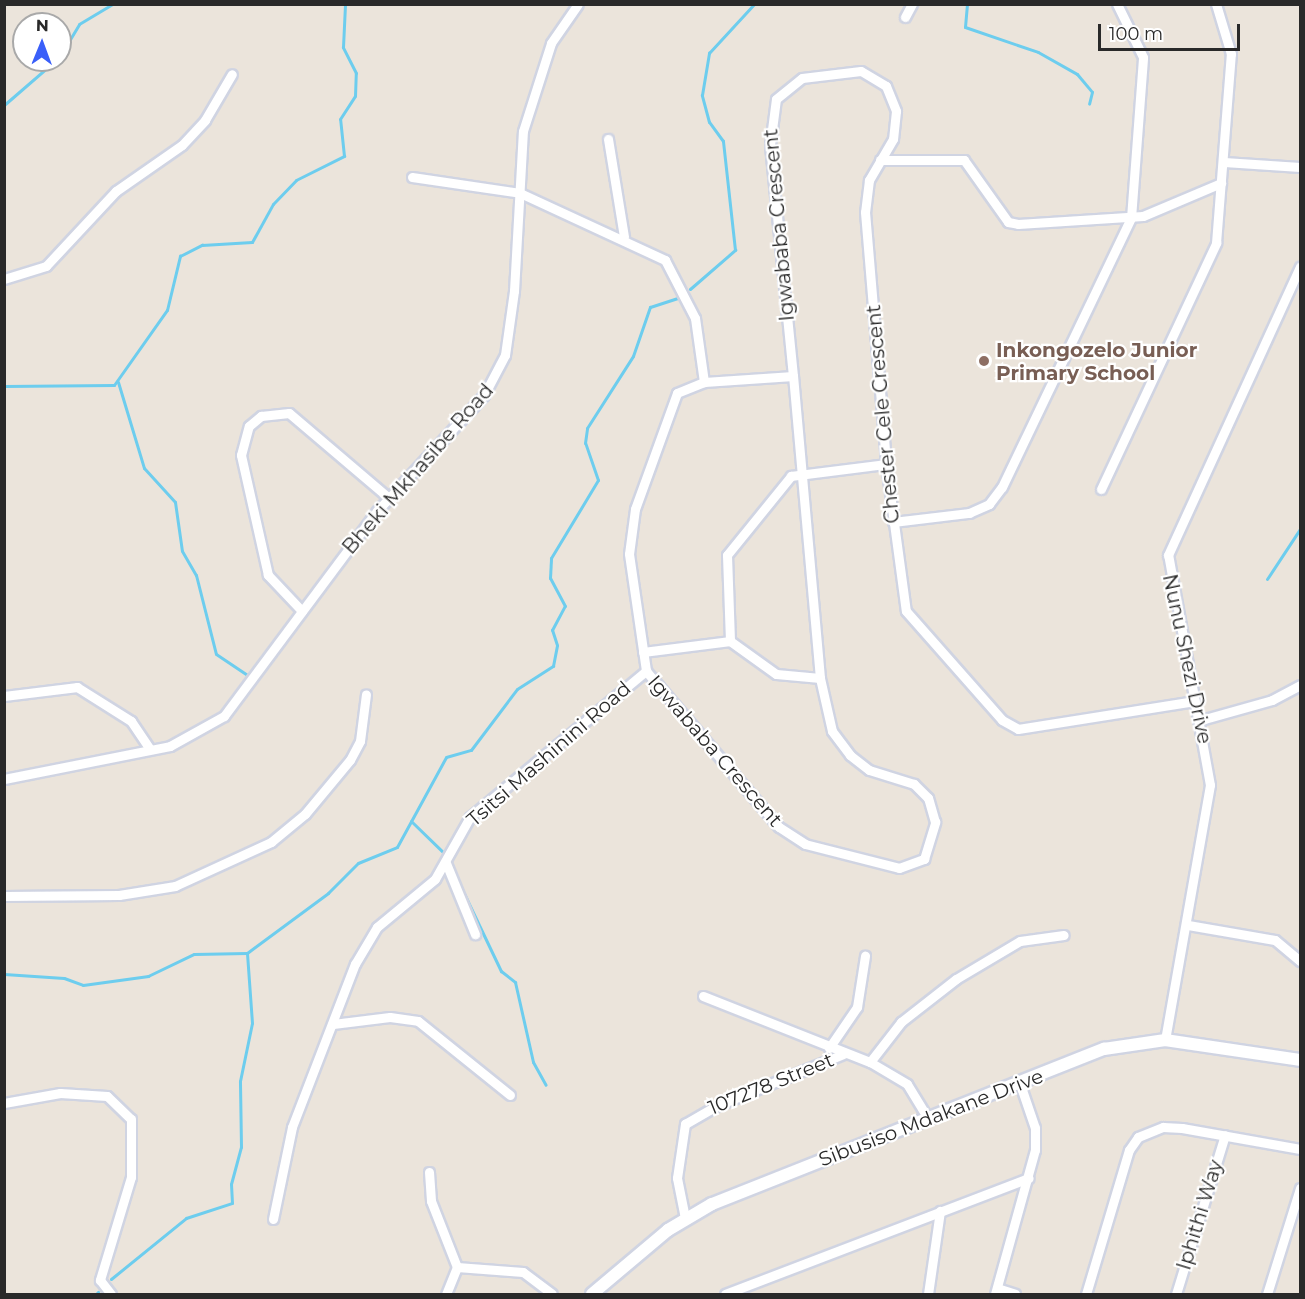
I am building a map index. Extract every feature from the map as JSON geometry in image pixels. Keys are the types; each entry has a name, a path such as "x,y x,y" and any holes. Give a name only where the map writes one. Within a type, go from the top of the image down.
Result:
{"street":[{"name":"Bheki Mkhasibe Road","path":"4,779 185,742 224,716 388,498 484,394 499,371 514,291 523,131 543,62 578,4"},
{"path":"905,17 912,4"},
{"path":"893,522 969,513 989,504 1002,487 1131,218 1143,57 1117,4"},
{"path":"1101,489 1107,466 1209,263 1224,162 1231,54 1216,4"},
{"name":"Igwababa Crescent","path":"793,376 704,382 687,386 668,406 630,528 635,611 646,671 796,841 891,867 917,864 929,852 935,834 928,798 914,784 869,770 850,755 832,731 820,678 793,376 770,145 776,99 802,78 852,70 880,80 891,93 897,120 880,160"},
{"path":"4,279 46,266 116,191 194,133 232,74"},
{"path":"608,139 624,237"},
{"path":"880,160 964,160 1008,222 1131,218 1221,183"},
{"name":"Chester Cele Crescent","path":"880,160 869,180 865,212 886,464 906,611 1002,720 1018,729 1040,729 1195,701"},
{"path":"1224,162 1300,167"},
{"path":"412,177 520,193 624,237 665,260 676,274 700,335 704,382"},
{"name":"Nunu Shezi Drive","path":"1165,1040 1188,925 1210,785 1201,720 1195,701 1168,555 1300,267"},
{"path":"302,611 268,575 241,455 249,426 261,416 289,413 388,498"},
{"path":"730,641 727,555 783,482 801,471 886,464"},
{"path":"643,652 730,641 776,674 820,678"},
{"name":"Tsitsi Mashinini Road","path":"273,1219 292,1127 355,964 377,927 420,893 446,863 470,817 646,671"},
{"path":"1201,720 1272,700 1300,685"},
{"path":"4,696 77,687 131,721 150,749"},
{"path":"4,896 119,895 175,886 271,842 306,814 350,760 360,741 366,694"},
{"path":"446,863 476,934"},
{"path":"1188,925 1275,940 1300,961"},
{"path":"870,1062 901,1022 956,979 1020,941 1064,935"},
{"path":"829,1048 857,1008 865,956"},
{"path":"703,996 843,1054"},
{"path":"333,1024 390,1017 418,1021 510,1095"},
{"name":"Sibusiso Mdakane Drive","path":"592,1294 685,1218 1104,1049 1165,1040 1300,1060"},
{"name":"107278 Street","path":"685,1218 677,1178 685,1125 714,1107 843,1054 870,1062 907,1084 928,1120"},
{"path":"1015,1294 996,1291 1029,1178 1035,1128 1020,1083"},
{"path":"4,1103 60,1093 107,1096 131,1119 131,1177 100,1280 111,1294"},
{"path":"1086,1294 1129,1150 1138,1137 1162,1127 1300,1149"},
{"name":"Iphithi Way","path":"1176,1294 1225,1136"},
{"path":"429,1172 431,1201 457,1267 447,1294"},
{"path":"725,1294 1029,1178"},
{"path":"1267,1294 1300,1188"},
{"path":"928,1294 940,1211"},
{"path":"457,1267 531,1274 552,1294"}],"waterway":[{"path":"72,36 79,24 112,4"},
{"path":"4,386 114,385 167,310 180,256 202,245 252,242 273,204 296,180 344,156 340,119 355,96 356,73 343,47 345,4"},
{"path":"690,289 735,250 723,141 709,122 702,95 709,53 754,4"},
{"path":"967,4 965,27 1038,52 1077,74 1092,92 1089,104"},
{"path":"4,105 42,72"},
{"path":"4,974 64,978 83,985 148,976 194,954 247,953 328,893 358,863 397,847 446,757 471,750 517,689 553,666 557,645 552,630 565,606 550,578 551,558 598,480 585,443 587,428 633,356 650,307 678,298"},
{"path":"118,382 144,468 175,502 182,551 196,575 216,654 249,676"},
{"path":"1267,579 1300,529"},
{"path":"411,821 447,856"},
{"path":"458,881 501,971 515,982 533,1062 546,1085"},
{"path":"111,1279 186,1218 232,1203 231,1184 241,1147 240,1081 252,1023 247,953"}],"place":[{"name":"Inkongozelo Junior Primary School","path":"984,361"}]}
